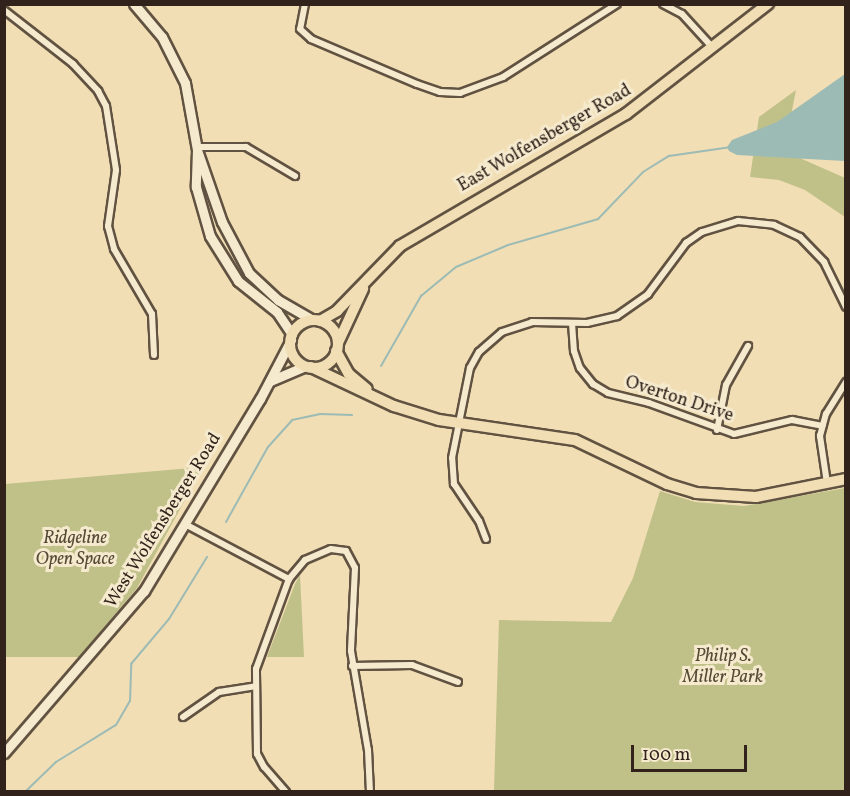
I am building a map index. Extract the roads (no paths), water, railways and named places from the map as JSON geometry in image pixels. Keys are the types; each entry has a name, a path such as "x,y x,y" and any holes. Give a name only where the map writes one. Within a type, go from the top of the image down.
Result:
{"main road":[{"path":"134,4 162,37 179,68 190,100 197,148 197,197 216,249 238,281 277,312 291,337 294,356 308,367 376,397 458,424 567,438 667,484 705,495 756,497 846,479"},
{"name":"East Wolfensberger Road","path":"316,320 338,311 400,246 599,131 714,48 768,4"},
{"path":"197,148 222,222 249,273 278,300 333,329 337,347 349,374 376,397"},
{"name":"East Wolfensberger Road","path":"337,347 368,280"},
{"path":"291,337 300,324 316,320"},
{"name":"West Wolfensberger Road","path":"4,753 144,591 270,381 291,337"},
{"path":"270,381 308,367 327,364 337,347"}],"street":[{"path":"305,4 300,28 311,39 432,90 460,93 503,77 617,4"},
{"path":"663,4 682,14 714,48"},
{"path":"4,10 73,64 98,91 106,106 116,170 108,212 110,237 152,314 154,354"},
{"path":"197,148 246,147 295,176"},
{"path":"486,539 479,521 454,484 452,458 467,377 486,344 521,323 608,320 625,312 648,294 686,243 702,232 738,221 774,225 800,237 824,262 846,307"},
{"name":"Overton Drive","path":"572,323 576,359 593,384 615,396 650,403 717,430 749,433 792,420 822,426"},
{"path":"717,430 726,385 748,346"},
{"path":"827,483 819,443 822,426 846,382"},
{"path":"185,524 289,579"},
{"path":"286,792 264,767 257,754 255,686 259,658 289,579 305,560 322,551 340,549 351,555 357,586 352,666 366,737 370,792"},
{"path":"352,666 412,665 458,682"},
{"path":"183,717 219,692 255,686"}],"water":[{"path":"845,74 845,161 737,155 729,151 727,147 732,140 777,122"}],"waterway":[{"path":"381,366 421,296 456,267 508,245 598,219 643,172 669,156 731,147"},
{"path":"226,522 268,447 292,420 320,414 352,415"},
{"path":"25,792 56,762 116,725 130,701 131,664 169,619 207,557"}],"park label":[{"name":"Ridgeline Open Space","path":"75,550"},
{"name":"Philip S. Miller Park","path":"723,668"}]}
